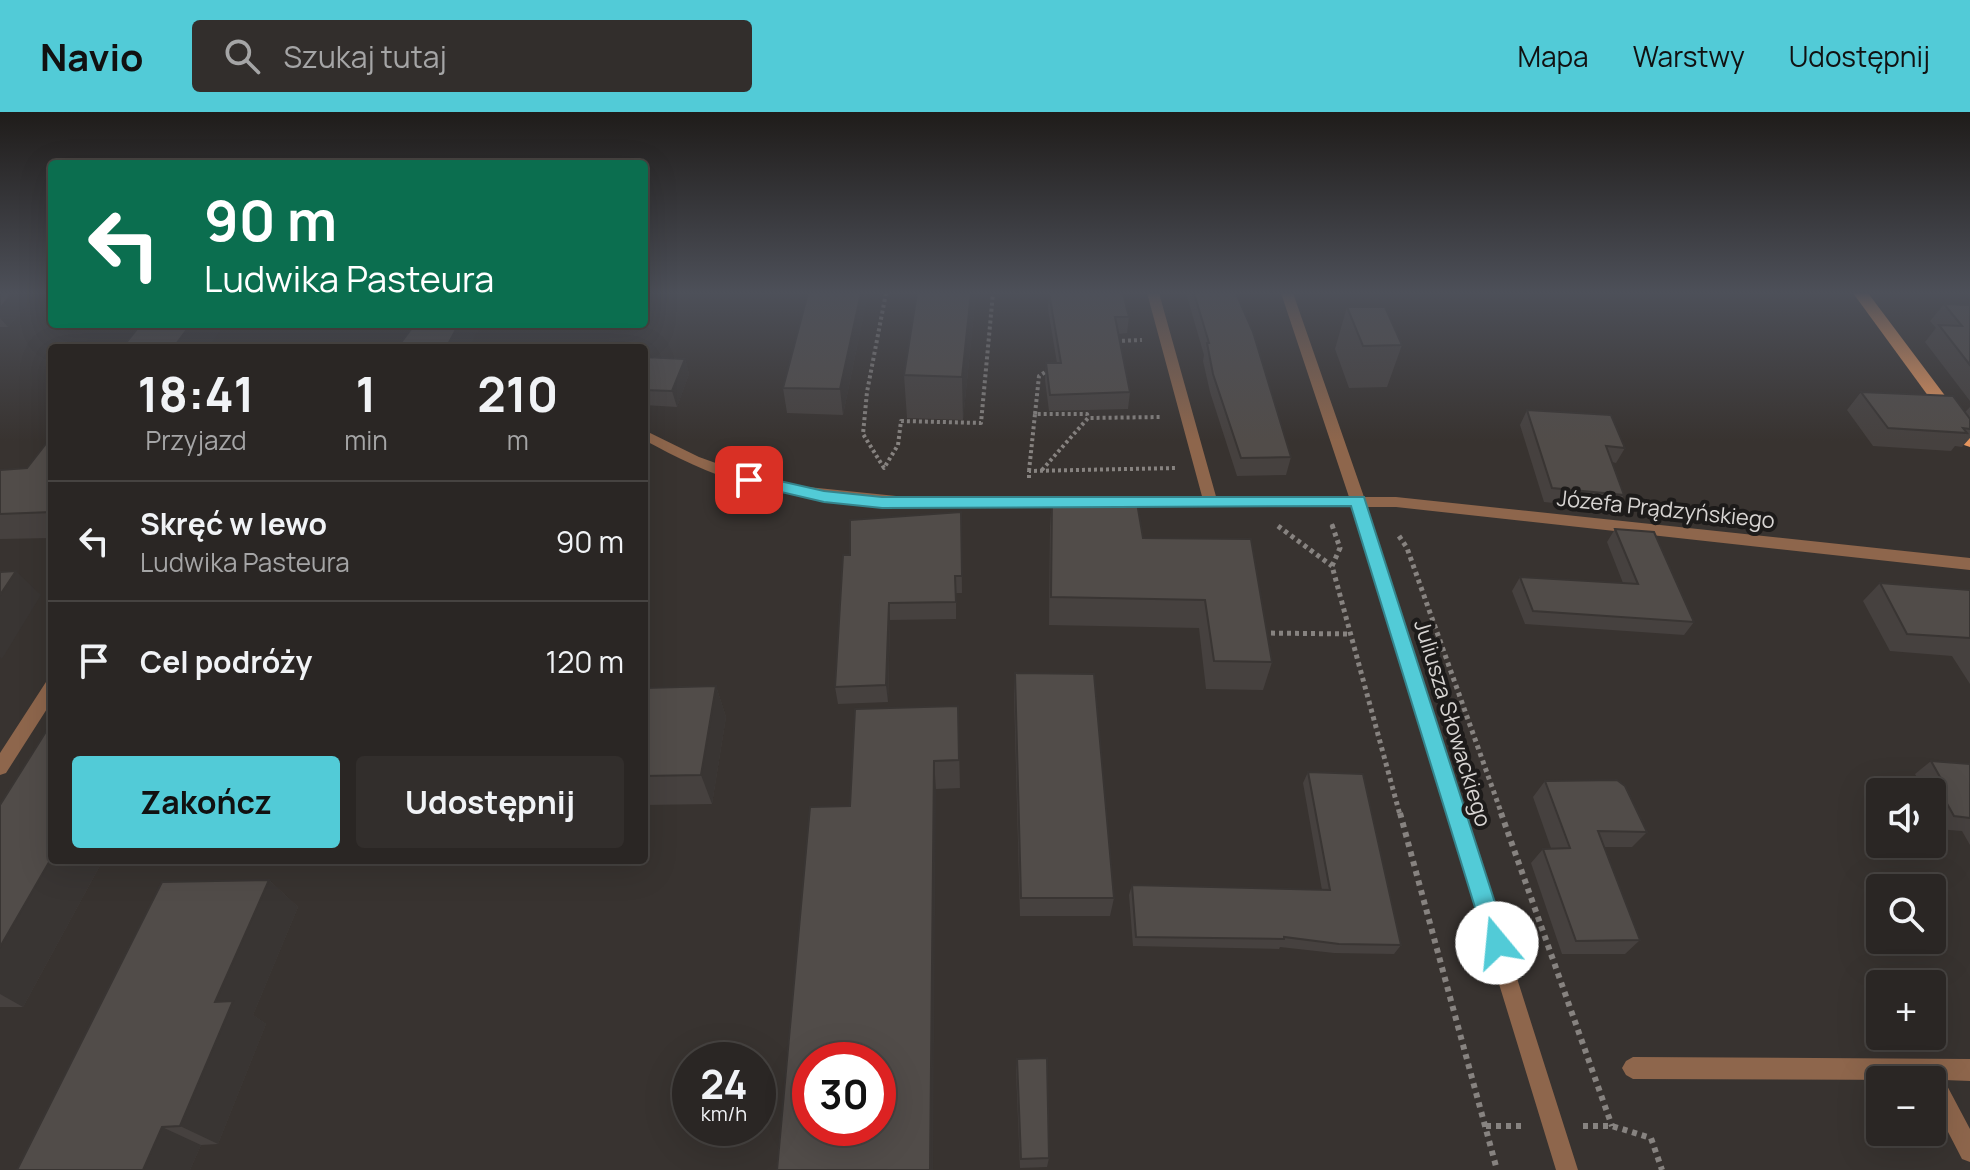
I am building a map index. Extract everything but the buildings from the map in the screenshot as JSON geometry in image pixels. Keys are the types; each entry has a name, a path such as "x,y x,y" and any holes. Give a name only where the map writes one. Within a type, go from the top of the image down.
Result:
{"main road":[{"path":"1897,342 1970,441"}],"street":[{"path":"1167,342 1210,500"},
{"name":"Juliusza Słowackiego","path":"1304,342 1358,501 1567,1170"},
{"name":"Józefa Prądzyńskiego","path":"648,436 711,468 769,486 824,497 882,503 1396,502 1970,564"},
{"path":"0,768 48,693"},
{"path":"1633,1068 1866,1070"},
{"path":"1946,1070 1970,1070"},
{"path":"1946,1106 1970,1151"}],"path":[{"path":"877,342 863,434 884,468 898,445 901,421 981,423 988,342"},
{"path":"1030,502 1029,471 1039,376 1061,362"},
{"path":"1035,414 1087,414 1088,418"},
{"path":"1042,470 1088,418 1187,417"},
{"path":"1029,471 1201,467"},
{"path":"1241,500 1332,566"},
{"path":"1324,500 1340,548 1332,566 1497,1170"},
{"path":"1396,502 1394,528 1407,548 1612,1126"},
{"path":"1254,632 1350,634"}],"route":[{"path":"749,480 824,497 882,503 1358,501 1497,943"}]}
